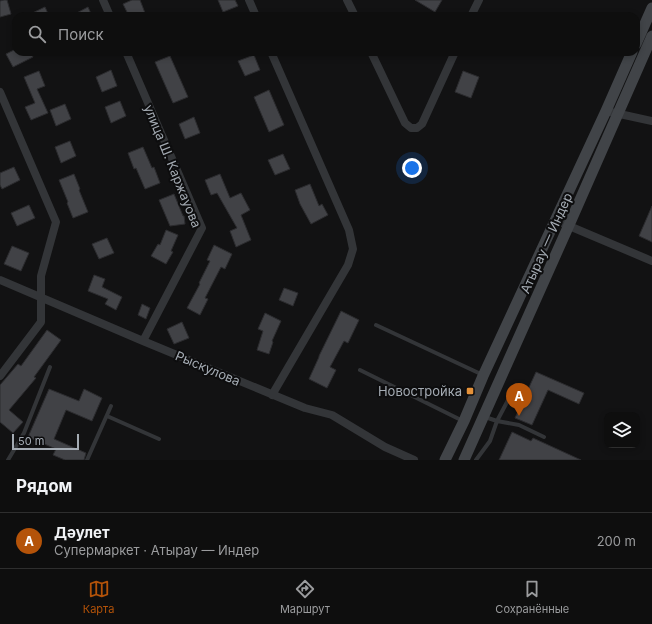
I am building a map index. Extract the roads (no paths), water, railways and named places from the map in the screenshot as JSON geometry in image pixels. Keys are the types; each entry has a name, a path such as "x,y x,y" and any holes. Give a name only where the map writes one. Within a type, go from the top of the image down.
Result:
{"main road":[{"path":"640,35 652,8"},
{"name":"Атырау — Индер","path":"464,460 652,37"},
{"name":"Атырау — Индер","path":"444,460 464,421 483,376 630,56"}],"street":[{"path":"103,0 108,12"},
{"path":"249,0 254,12"},
{"path":"347,0 353,12"},
{"path":"473,12 478,0"},
{"name":"улица Ш. Каржауова","path":"128,56 202,228 143,341"},
{"path":"272,395 348,265 353,248 349,230 273,56"},
{"path":"373,56 405,124 411,128 417,128 422,124 453,56"},
{"path":"0,92 56,222 41,276 41,322 0,376"},
{"path":"606,111 652,121"},
{"path":"555,220 652,261"},
{"name":"Рыскулова","path":"0,280 272,395 305,408 332,415 385,447 414,460"}],"lane":[{"path":"376,325 483,376"},
{"path":"8,460 24,433 50,367"},
{"path":"360,370 464,421"},
{"path":"476,460 490,442 497,421 516,385"},
{"path":"87,460 111,406"},
{"path":"106,416 159,439"},
{"path":"484,416 497,421 519,425 544,436"}],"place":[{"name":"Новостройка","path":"470,391"},
{"name":"Дәулет","path":"519,416"}]}
